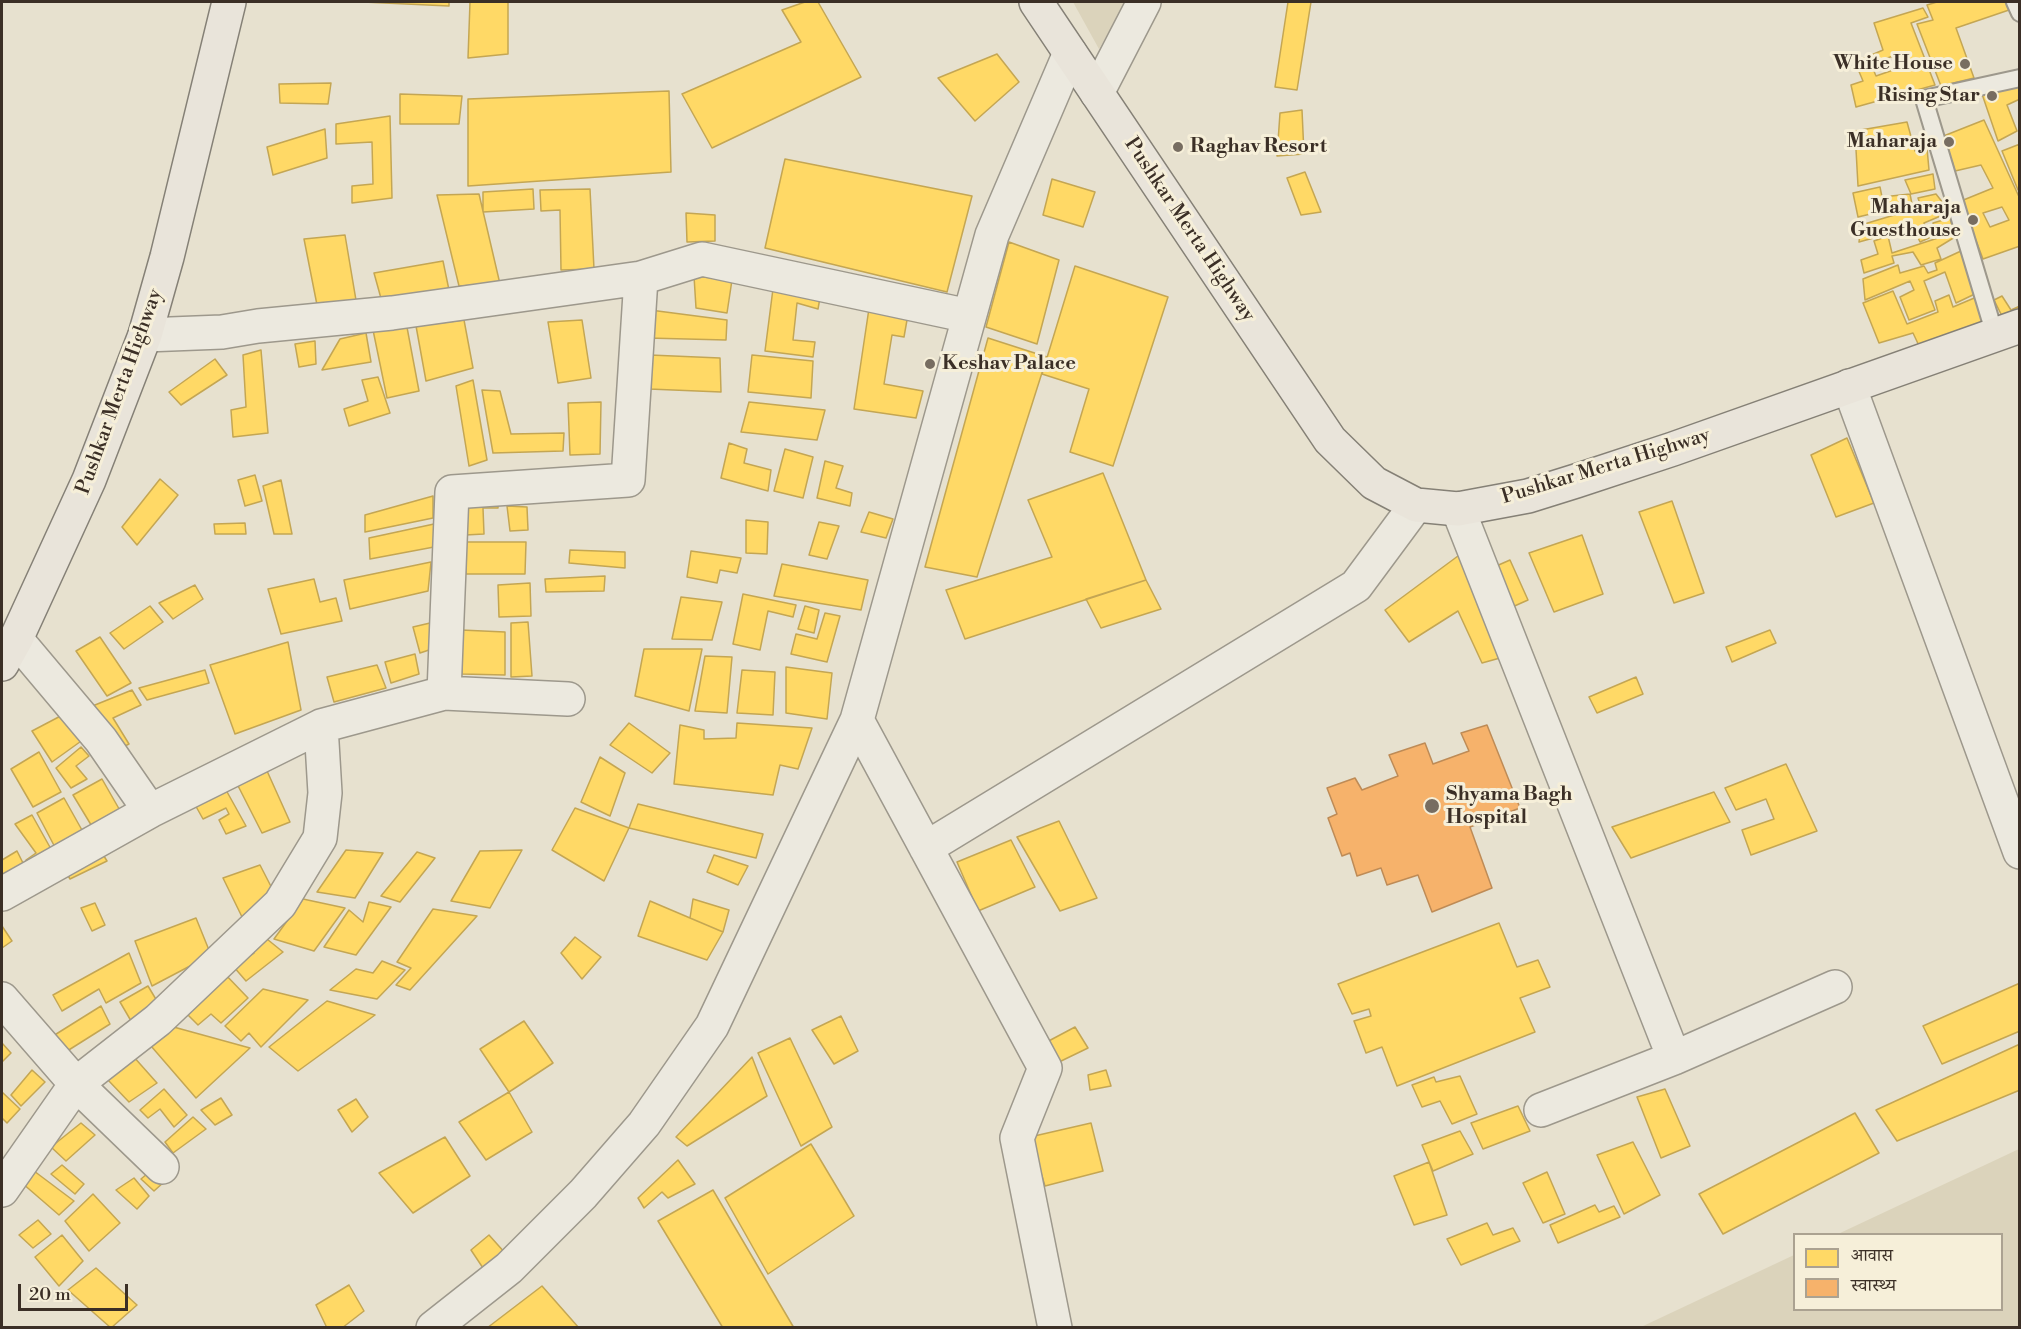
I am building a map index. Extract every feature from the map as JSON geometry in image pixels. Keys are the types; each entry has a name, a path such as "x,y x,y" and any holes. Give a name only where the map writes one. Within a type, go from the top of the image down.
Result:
{"main road":[{"name":"Pushkar Merta Highway","path":"9,652 89,480 145,335 167,257 229,2"},
{"name":"Pushkar Merta Highway","path":"1036,2 1330,440 1374,483 1416,505 1458,509 1528,496 2007,330"}],"street":[{"path":"1098,93 1144,2"},
{"path":"433,1328 509,1268 583,1194 651,1114 712,1026 857,720 992,235 1070,53"},
{"path":"145,335 222,332 258,326 392,313 641,278 702,259 969,316"},
{"path":"444,693 452,492 628,480 641,278"},
{"path":"1848,386 2019,852"},
{"path":"926,848 1356,586 1416,505"},
{"path":"1458,509 1674,1058"},
{"path":"9,652 101,740 150,812"},
{"path":"2,894 150,812 321,726 444,693 567,699"},
{"path":"857,720 1045,1068 1017,1138 1055,1328"},
{"path":"2,1190 76,1084 158,1020 280,904 320,838 325,793 321,726"},
{"path":"1541,1110 1674,1058 1835,987"},
{"path":"2,999 76,1084 162,1167"}],"lane":[{"path":"2014,2 2019,13"},
{"path":"2007,330 1924,99 2019,78"}],"shaded area":[{"path":"1073,2 1126,2 1099,49"},
{"path":"2019,1149 2019,1327 1641,1327 1793,1255 1793,1311 2003,1311 2003,1233 1840,1233"}],"building: आवास":[{"path":"363,2 449,2 449,6"},
{"path":"470,2 508,2 508,54 468,58"},
{"path":"805,2 818,2 861,77 712,148 682,94 801,42 782,10"},
{"path":"1288,2 1311,2 1297,90 1275,87"},
{"path":"1937,2 2005,2 2009,10 1956,28 1974,78 1941,86 1917,24 1933,20 1927,5"},
{"path":"1923,8 1928,17 1911,23 1935,85 1856,107 1851,85 1863,81 1855,62 1883,50 1874,23"},
{"path":"997,54 1019,82 975,121 938,78"},
{"path":"1893,56 1899,68 1876,76 1871,64"},
{"path":"331,83 328,104 280,103 279,84"},
{"path":"2020,84 2020,99 2007,105 2017,131 1998,141 1982,94"},
{"path":"669,91 671,172 468,186 468,99"},
{"path":"400,94 462,96 459,124 400,124"},
{"path":"1302,110 1304,154 1277,156 1280,113"},
{"path":"390,116 392,198 352,203 352,186 373,184 372,142 336,144 336,124"},
{"path":"1984,120 2020,199 2020,246 1983,259 1961,201 1993,188 1981,165 1955,171 1952,161 1948,161 1941,137","holes":["2002,207 2009,220 1990,227 1983,213"]},
{"path":"1907,122 1915,151 1927,148 1929,170 1858,186 1855,131"},
{"path":"325,129 327,158 273,175 267,147"},
{"path":"2020,144 2020,190 2018,190 2002,151"},
{"path":"785,159 972,196 947,292 765,248"},
{"path":"1305,172 1321,212 1301,215 1287,178"},
{"path":"1933,174 1935,189 1911,194 1905,180"},
{"path":"1052,179 1095,192 1083,227 1043,215"},
{"path":"1880,187 1882,197 1910,194 1912,204 1858,217 1853,193"},
{"path":"533,189 534,209 483,212 483,192"},
{"path":"590,189 594,269 561,270 560,210 541,211 540,190"},
{"path":"479,194 500,284 459,286 437,195"},
{"path":"1936,194 1950,212 1924,223 1929,238 1920,242 1913,227 1859,242 1861,225 1921,207 1918,198"},
{"path":"686,213 715,215 715,241 687,242"},
{"path":"1950,218 1955,237 1937,248 1941,259 1921,265 1913,252 1892,256 1894,263 1864,273 1861,260 1878,254 1874,241 1888,236 1892,253 1947,235 1947,228 1935,230 1933,223"},
{"path":"345,235 357,306 318,310 304,239"},
{"path":"1009,242 1059,260 1037,344 986,327"},
{"path":"1961,251 1979,292 1956,303 1945,272 1924,281 1935,310 1909,320 1900,297 1914,290 1910,281 1865,300 1863,279 1898,265 1900,273 1924,266 1928,273 1937,270 1935,263"},
{"path":"443,261 449,290 382,302 374,273"},
{"path":"1075,266 1168,297 1113,466 1070,452 1089,389 1042,374"},
{"path":"694,276 732,280 727,313 696,308"},
{"path":"774,281 821,292 818,309 797,303 793,340 815,342 813,357 765,351"},
{"path":"1893,291 1907,324 1938,312 1935,301 1949,295 1953,307 1979,296 1992,324 1921,350 1913,333 1879,343 1863,303"},
{"path":"871,295 910,303 904,337 892,335 884,384 923,391 916,418 854,409"},
{"path":"2002,296 2011,310 2020,306 2020,314 2004,320 1994,300"},
{"path":"650,310 727,320 726,340 647,338"},
{"path":"464,320 473,368 426,381 416,326"},
{"path":"582,320 591,378 558,383 548,322"},
{"path":"406,322 419,391 387,398 373,330"},
{"path":"366,333 371,362 322,370 340,339"},
{"path":"988,338 1047,357 977,577 925,567"},
{"path":"315,341 316,364 299,367 295,344"},
{"path":"261,350 268,433 233,437 231,410 246,407 243,355"},
{"path":"650,355 720,358 721,392 649,389"},
{"path":"752,355 813,361 811,398 748,392"},
{"path":"215,359 227,375 181,405 169,392"},
{"path":"378,377 390,413 349,426 344,409 368,401 362,380"},
{"path":"473,380 487,460 469,466 456,386"},
{"path":"482,390 500,391 511,434 564,433 563,451 493,453"},
{"path":"601,402 600,454 570,455 568,403"},
{"path":"749,402 825,410 817,440 741,432"},
{"path":"1847,438 1874,503 1836,517 1811,455"},
{"path":"729,443 747,449 744,463 771,470 768,491 721,478"},
{"path":"785,449 813,457 803,498 774,491"},
{"path":"825,461 843,466 836,488 852,493 850,506 817,498"},
{"path":"1103,473 1146,580 965,639 946,590 1052,557 1028,500"},
{"path":"255,475 262,501 245,506 238,480"},
{"path":"160,479 178,495 137,545 122,527"},
{"path":"281,480 292,534 274,534 263,486"},
{"path":"433,496 433,518 365,532 365,515"},
{"path":"463,497 498,497 498,508 483,508 484,534 465,535"},
{"path":"1672,501 1704,593 1674,603 1639,512"},
{"path":"507,506 527,507 528,530 510,531"},
{"path":"869,512 893,519 886,538 861,532"},
{"path":"746,520 768,522 767,554 746,553"},
{"path":"819,522 839,526 827,559 809,555"},
{"path":"245,523 246,534 215,534 214,524"},
{"path":"434,524 434,547 370,559 369,538"},
{"path":"1582,535 1603,594 1554,612 1529,553"},
{"path":"464,542 526,542 525,574 466,574"},
{"path":"570,550 625,552 625,568 569,563"},
{"path":"691,551 741,558 737,573 720,570 717,583 687,577"},
{"path":"1462,553 1500,658 1482,663 1458,611 1409,642 1385,610"},
{"path":"1510,560 1528,600 1510,608 1494,567"},
{"path":"431,562 428,591 350,609 344,580"},
{"path":"782,564 868,580 861,610 774,596"},
{"path":"605,576 604,591 546,592 545,579"},
{"path":"314,579 320,602 336,598 342,621 281,634 268,589"},
{"path":"1146,580 1161,609 1101,628 1086,599"},
{"path":"530,583 531,616 499,617 498,585"},
{"path":"195,585 203,599 173,619 159,603"},
{"path":"743,594 796,605 793,617 768,611 760,650 733,644"},
{"path":"681,597 722,602 712,640 672,639"},
{"path":"150,606 163,622 124,649 110,633"},
{"path":"805,606 819,610 814,633 798,629"},
{"path":"825,613 840,616 827,662 791,654 796,634 817,639"},
{"path":"528,622 532,676 511,677 511,623"},
{"path":"430,623 435,648 420,653 413,627"},
{"path":"461,630 505,632 505,675 462,674"},
{"path":"1770,630 1776,643 1732,662 1726,647"},
{"path":"100,637 131,683 107,696 76,651"},
{"path":"288,642 301,710 235,734 210,665"},
{"path":"644,649 702,649 689,711 635,696"},
{"path":"415,654 419,674 391,683 385,662"},
{"path":"705,656 732,657 727,713 695,711"},
{"path":"377,665 386,688 334,702 327,677"},
{"path":"786,667 832,673 827,719 786,713"},
{"path":"205,670 209,683 147,700 139,688"},
{"path":"742,670 775,672 773,715 737,713"},
{"path":"1636,677 1643,694 1597,713 1589,697"},
{"path":"132,690 141,705 113,718 129,744 117,750 90,707"},
{"path":"72,710 84,739 52,762 32,731"},
{"path":"629,723 670,753 652,773 610,745"},
{"path":"737,723 812,728 798,769 780,765 773,795 674,784 680,725 704,730 704,739 736,738"},
{"path":"81,747 89,756 76,766 87,779 71,788 56,768"},
{"path":"39,752 61,792 33,807 11,769"},
{"path":"600,757 625,773 610,816 581,802"},
{"path":"263,762 290,822 262,833 232,774"},
{"path":"1786,764 1817,831 1751,855 1742,830 1774,819 1766,799 1736,810 1725,788"},
{"path":"102,779 126,821 99,838 73,795"},
{"path":"221,781 246,826 226,834 219,820 229,814 226,808 203,819 189,794"},
{"path":"1714,792 1730,822 1631,858 1612,827"},
{"path":"64,798 87,839 58,853 37,813"},
{"path":"638,804 763,834 756,858 629,828"},
{"path":"575,808 629,828 604,881 552,850"},
{"path":"32,815 56,858 35,873 26,860 36,853 15,824"},
{"path":"1059,821 1097,898 1060,911 1017,837"},
{"path":"1011,840 1035,887 978,911 957,862"},
{"path":"96,843 107,861 70,879 60,862"},
{"path":"346,850 383,853 355,898 317,892"},
{"path":"522,850 490,908 451,901 480,851"},
{"path":"17,851 29,875 2,888 2,860"},
{"path":"417,852 435,858 400,902 381,896"},
{"path":"714,855 748,866 738,885 707,872"},
{"path":"260,865 279,902 244,921 223,878"},
{"path":"303,899 345,908 314,951 274,939"},
{"path":"693,899 729,910 723,932 690,918"},
{"path":"650,901 723,932 707,960 638,936"},
{"path":"369,902 391,907 356,955 324,947 349,910 363,922"},
{"path":"95,903 105,925 92,931 81,908"},
{"path":"433,909 477,916 410,990 396,985 411,968 397,962"},
{"path":"196,918 211,955 152,986 135,941"},
{"path":"1499,923 1517,967 1538,960 1550,987 1520,998 1535,1032 1397,1086 1382,1047 1366,1053 1354,1021 1371,1016 1369,1009 1352,1014 1338,984"},
{"path":"2,926 12,941 2,948"},
{"path":"262,935 283,952 246,981 233,966 254,953 249,947"},
{"path":"575,937 601,957 582,979 561,953"},
{"path":"129,953 141,983 106,1003 99,989 62,1011 53,995"},
{"path":"382,961 405,970 377,999 330,990 356,969 373,973"},
{"path":"223,972 248,998 221,1023 211,1014 198,1025 185,1012"},
{"path":"2020,983 2020,1031 1942,1064 1923,1026"},
{"path":"148,986 160,1006 134,1026 120,1002"},
{"path":"263,989 308,1000 261,1047 249,1033 241,1041 225,1026"},
{"path":"327,1001 375,1015 298,1071 269,1047"},
{"path":"101,1006 110,1024 64,1053 53,1036"},
{"path":"841,1016 858,1051 834,1064 812,1030"},
{"path":"524,1021 553,1063 509,1092 480,1049"},
{"path":"170,1026 250,1048 196,1098 151,1046"},
{"path":"1075,1027 1088,1048 1057,1063 1043,1044"},
{"path":"790,1038 832,1127 801,1146 758,1053"},
{"path":"2,1043 11,1053 2,1062"},
{"path":"2020,1044 2020,1090 1897,1141 1876,1110"},
{"path":"133,1056 157,1083 129,1102 107,1079"},
{"path":"752,1057 767,1096 687,1146 676,1137"},
{"path":"32,1070 45,1082 21,1106 11,1095"},
{"path":"1106,1070 1111,1086 1090,1090 1088,1075"},
{"path":"1460,1076 1477,1114 1452,1124 1440,1101 1422,1107 1412,1085 1434,1077 1436,1082"},
{"path":"164,1089 187,1115 174,1127 160,1109 148,1118 140,1110"},
{"path":"1665,1089 1690,1146 1661,1158 1637,1097"},
{"path":"2,1092 20,1109 7,1123 2,1118"},
{"path":"509,1092 532,1132 486,1160 459,1122"},
{"path":"221,1098 232,1115 215,1125 201,1110"},
{"path":"356,1099 368,1117 352,1132 338,1110"},
{"path":"1518,1106 1530,1131 1483,1149 1471,1123"},
{"path":"1855,1113 1879,1153 1723,1234 1699,1194"},
{"path":"193,1117 206,1129 173,1153 165,1142"},
{"path":"81,1123 95,1135 66,1161 51,1147"},
{"path":"1091,1123 1103,1171 1045,1186 1030,1137"},
{"path":"1460,1131 1473,1154 1433,1171 1422,1145"},
{"path":"445,1137 470,1176 413,1213 379,1173"},
{"path":"1633,1142 1660,1195 1624,1214 1597,1155"},
{"path":"811,1144 854,1216 768,1274 725,1198"},
{"path":"678,1160 695,1184 668,1198 662,1192 644,1208 638,1198"},
{"path":"1429,1162 1447,1215 1414,1225 1394,1176"},
{"path":"62,1165 84,1184 75,1194 51,1174"},
{"path":"154,1168 164,1182 154,1191 141,1179"},
{"path":"34,1171 74,1201 59,1215 22,1183"},
{"path":"1547,1172 1565,1214 1543,1223 1523,1183"},
{"path":"134,1178 149,1196 137,1209 116,1190"},
{"path":"713,1190 794,1328 723,1328 658,1221"},
{"path":"93,1194 120,1223 89,1251 65,1221"},
{"path":"1595,1205 1599,1212 1614,1206 1620,1217 1558,1243 1550,1225"},
{"path":"38,1220 51,1234 33,1248 19,1235"},
{"path":"1487,1223 1493,1235 1513,1228 1520,1241 1461,1265 1447,1239"},
{"path":"62,1235 83,1261 59,1286 35,1257"},
{"path":"489,1235 506,1254 485,1271 471,1250"},
{"path":"96,1268 137,1305 111,1328 68,1290"},
{"path":"349,1285 364,1311 342,1328 327,1328 316,1305"},
{"path":"542,1286 579,1328 487,1328"}],"building: स्वास्थ्य":[{"path":"1487,725 1520,808 1470,827 1492,888 1432,912 1418,875 1387,885 1381,868 1357,876 1350,853 1342,856 1328,818 1337,814 1327,788 1355,778 1362,790 1398,776 1389,755 1425,743 1433,764 1469,751 1461,733"}],"place":[{"name":"White House","path":"1965,64"},
{"name":"Rising Star","path":"1992,96"},
{"name":"Maharaja","path":"1949,142"},
{"name":"Raghav Resort","path":"1178,147"},
{"name":"Maharaja Guesthouse","path":"1973,220"},
{"name":"Keshav Palace","path":"930,364"},
{"name":"Shyama Bagh Hospital","path":"1432,806"}]}
